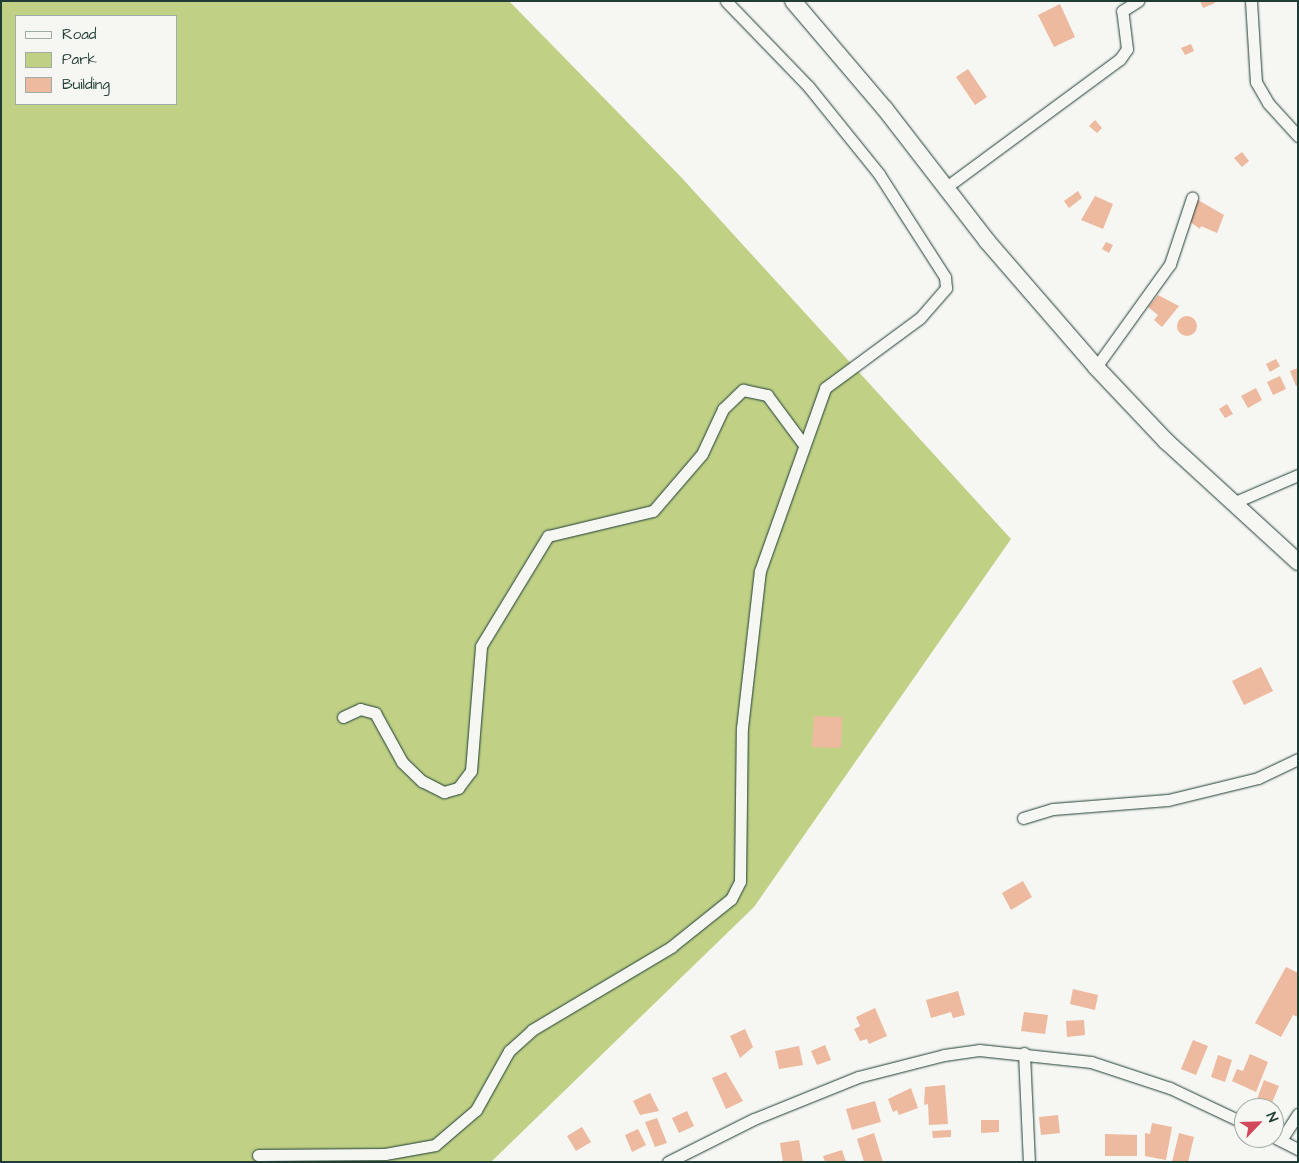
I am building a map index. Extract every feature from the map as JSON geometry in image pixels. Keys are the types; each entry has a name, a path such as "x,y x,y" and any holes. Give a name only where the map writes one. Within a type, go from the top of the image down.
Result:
{"main road":[{"path":"793,1 885,109 945,188 1096,367 1166,442 1298,562"}],"street":[{"path":"258,1155 385,1154 435,1145 476,1110 509,1051 532,1030 671,947 731,900 740,882 742,728 760,571 825,388 920,318 940,300 946,288 945,277 880,174 808,86 726,1"},
{"path":"945,188 1120,60 1127,49 1122,17 1123,4 1138,1"},
{"path":"1251,1 1256,82 1268,103 1298,136"},
{"path":"1096,367 1170,264 1192,198"},
{"path":"343,717 360,709 375,713 402,762 422,781 444,792 458,788 471,771 481,646 548,536 653,510 702,454 722,409 743,390 767,395 804,445"},
{"path":"1233,503 1298,475"},
{"path":"1023,818 1053,809 1168,800 1258,778 1298,758"},
{"path":"668,1162 754,1119 858,1077 944,1055 979,1050 1024,1053 1091,1062 1170,1088 1234,1118"},
{"path":"1024,1053 1029,1162"},
{"path":"1284,1132 1298,1114"},
{"path":"1284,1142 1298,1149"}],"green space":[{"path":"1,1 509,1 681,177 1011,539 754,907 491,1162 1,1162"}],"building":[{"path":"1200,1 1215,1 1215,3 1203,8"},
{"path":"1060,4 1075,37 1054,47 1038,15"},
{"path":"1191,44 1194,51 1185,55 1181,48"},
{"path":"968,69 987,97 975,105 956,77"},
{"path":"1095,120 1102,128 1097,133 1089,126"},
{"path":"1242,152 1249,161 1242,167 1234,158"},
{"path":"1078,191 1082,198 1069,208 1064,201"},
{"path":"1095,196 1113,204 1103,229 1081,220"},
{"path":"1198,200 1224,215 1217,233 1201,226 1200,229 1189,221"},
{"path":"1106,242 1113,245 1109,253 1102,249"},
{"path":"1158,295 1179,306 1162,327 1154,320 1158,315 1148,307"},
{"path":"1187,316 1194,319 1197,326 1194,333 1187,336 1180,333 1177,326 1180,319"},
{"path":"1276,359 1280,366 1270,372 1266,364"},
{"path":"1298,368 1298,385 1296,386 1290,371"},
{"path":"1280,376 1286,389 1273,395 1267,382"},
{"path":"1256,388 1262,400 1248,408 1241,396"},
{"path":"1227,404 1233,414 1225,418 1219,409"},
{"path":"1261,667 1273,691 1244,705 1232,681"},
{"path":"814,716 842,717 841,748 812,747"},
{"path":"1023,881 1032,897 1011,910 1002,893"},
{"path":"1286,967 1298,973 1298,1017 1293,1015 1281,1037 1255,1023"},
{"path":"1073,989 1098,995 1095,1010 1070,1004"},
{"path":"958,991 965,1015 953,1018 951,1012 931,1018 926,1000"},
{"path":"875,1008 887,1036 869,1044 867,1039 860,1041 854,1029 860,1026 856,1017"},
{"path":"1024,1012 1048,1015 1045,1034 1021,1031"},
{"path":"1084,1020 1085,1035 1067,1037 1066,1021"},
{"path":"745,1029 753,1047 740,1058 730,1036"},
{"path":"1193,1040 1208,1046 1196,1075 1181,1069"},
{"path":"825,1045 831,1060 817,1065 811,1051"},
{"path":"799,1046 803,1065 779,1069 775,1051"},
{"path":"1250,1054 1268,1062 1256,1092 1232,1081 1237,1069 1243,1071"},
{"path":"1218,1055 1232,1060 1225,1082 1211,1077"},
{"path":"726,1072 743,1101 726,1109 712,1078"},
{"path":"1264,1080 1279,1086 1274,1098 1257,1098"},
{"path":"945,1085 948,1124 929,1125 928,1104 924,1105 925,1087"},
{"path":"911,1088 918,1108 899,1115 897,1110 893,1112 888,1099"},
{"path":"650,1093 659,1111 640,1115 633,1101"},
{"path":"875,1101 881,1122 852,1130 846,1109"},
{"path":"687,1111 694,1126 679,1133 672,1118"},
{"path":"1058,1115 1060,1133 1041,1135 1039,1117"},
{"path":"657,1118 667,1143 655,1147 645,1122"},
{"path":"981,1120 999,1120 999,1132 981,1133"},
{"path":"1152,1123 1172,1127 1166,1160 1145,1156 1145,1133 1150,1134"},
{"path":"582,1127 591,1142 576,1151 567,1136"},
{"path":"638,1129 646,1145 632,1152 625,1135"},
{"path":"951,1130 951,1137 933,1138 932,1131"},
{"path":"874,1133 883,1162 864,1162 857,1139"},
{"path":"1179,1133 1194,1137 1188,1162 1172,1162"},
{"path":"1105,1134 1137,1135 1137,1156 1105,1156"},
{"path":"799,1140 803,1162 783,1162 780,1143"},
{"path":"842,1150 846,1162 825,1162 823,1156"}]}
